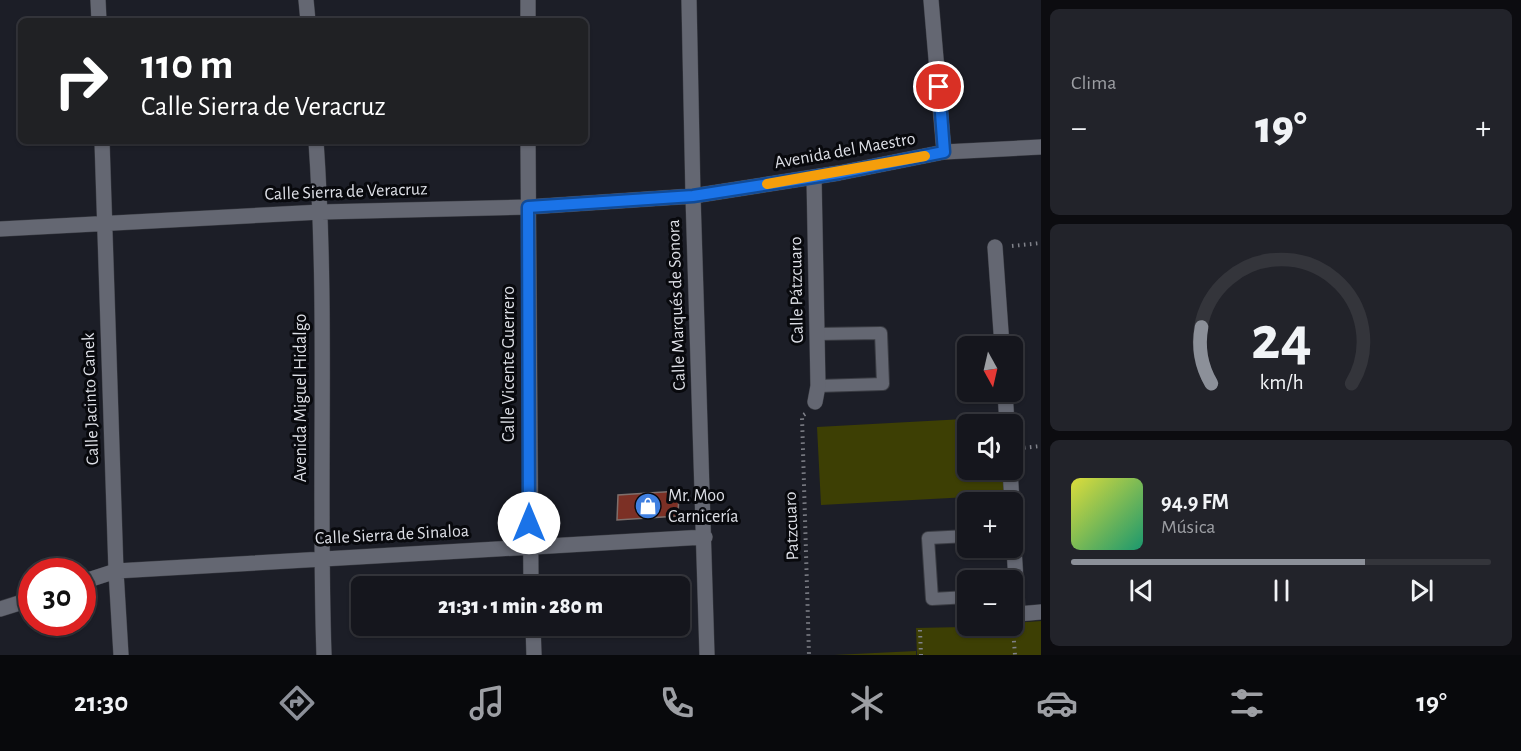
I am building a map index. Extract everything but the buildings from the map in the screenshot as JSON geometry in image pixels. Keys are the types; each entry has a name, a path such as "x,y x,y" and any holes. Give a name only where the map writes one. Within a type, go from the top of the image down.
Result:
{"street":[{"path":"98,0 99,18"},
{"path":"306,0 308,18"},
{"path":"528,0 528,18"},
{"name":"Calle Marqués de Sonora","path":"689,0 707,655"},
{"path":"931,0 944,152"},
{"name":"Calle Jacinto Canek","path":"102,144 116,571 121,655"},
{"name":"Avenida Miguel Hidalgo","path":"316,144 321,212 321,559 324,655"},
{"name":"Calle Vicente Guerrero","path":"528,144 531,576"},
{"name":"Avenida del Maestro","path":"693,196 814,177 944,152 1041,147"},
{"name":"Calle Pátzcuaro","path":"814,177 818,386 815,402"},
{"name":"Calle Sierra de Veracruz","path":"0,229 321,212 528,207 693,196"},
{"path":"995,247 1001,336"},
{"name":"Calle Sierra de Sinaloa","path":"96,577 116,571 705,537"},
{"path":"0,609 18,603"},
{"path":"1023,614 1041,612"},
{"path":"533,636 534,655"}],"lane":[{"path":"817,334 881,333 883,384 818,386"},
{"path":"957,537 928,538 932,599 957,598"}],"path":[{"path":"995,247 1041,243"},
{"name":"Patzcuaro","path":"809,655 802,416 815,402"},
{"path":"1023,447 1041,446"},
{"path":"920,630 921,655"},
{"path":"1014,636 1015,655"}],"shaded area":[{"path":"957,419 957,480 1004,480 1005,492 957,492 957,498 821,505 817,427"},
{"path":"1041,621 1041,655 917,655 916,628 957,627 957,636 1023,636 1023,622"},
{"path":"916,651 916,655 834,655"}],"slow traffic":[{"path":"767,184 925,156"}],"place":[{"name":"Mr. Moo Carnicería","path":"648,506"}],"route":[{"path":"529,523 528,207 693,196 839,173 944,152 939,87"}]}
